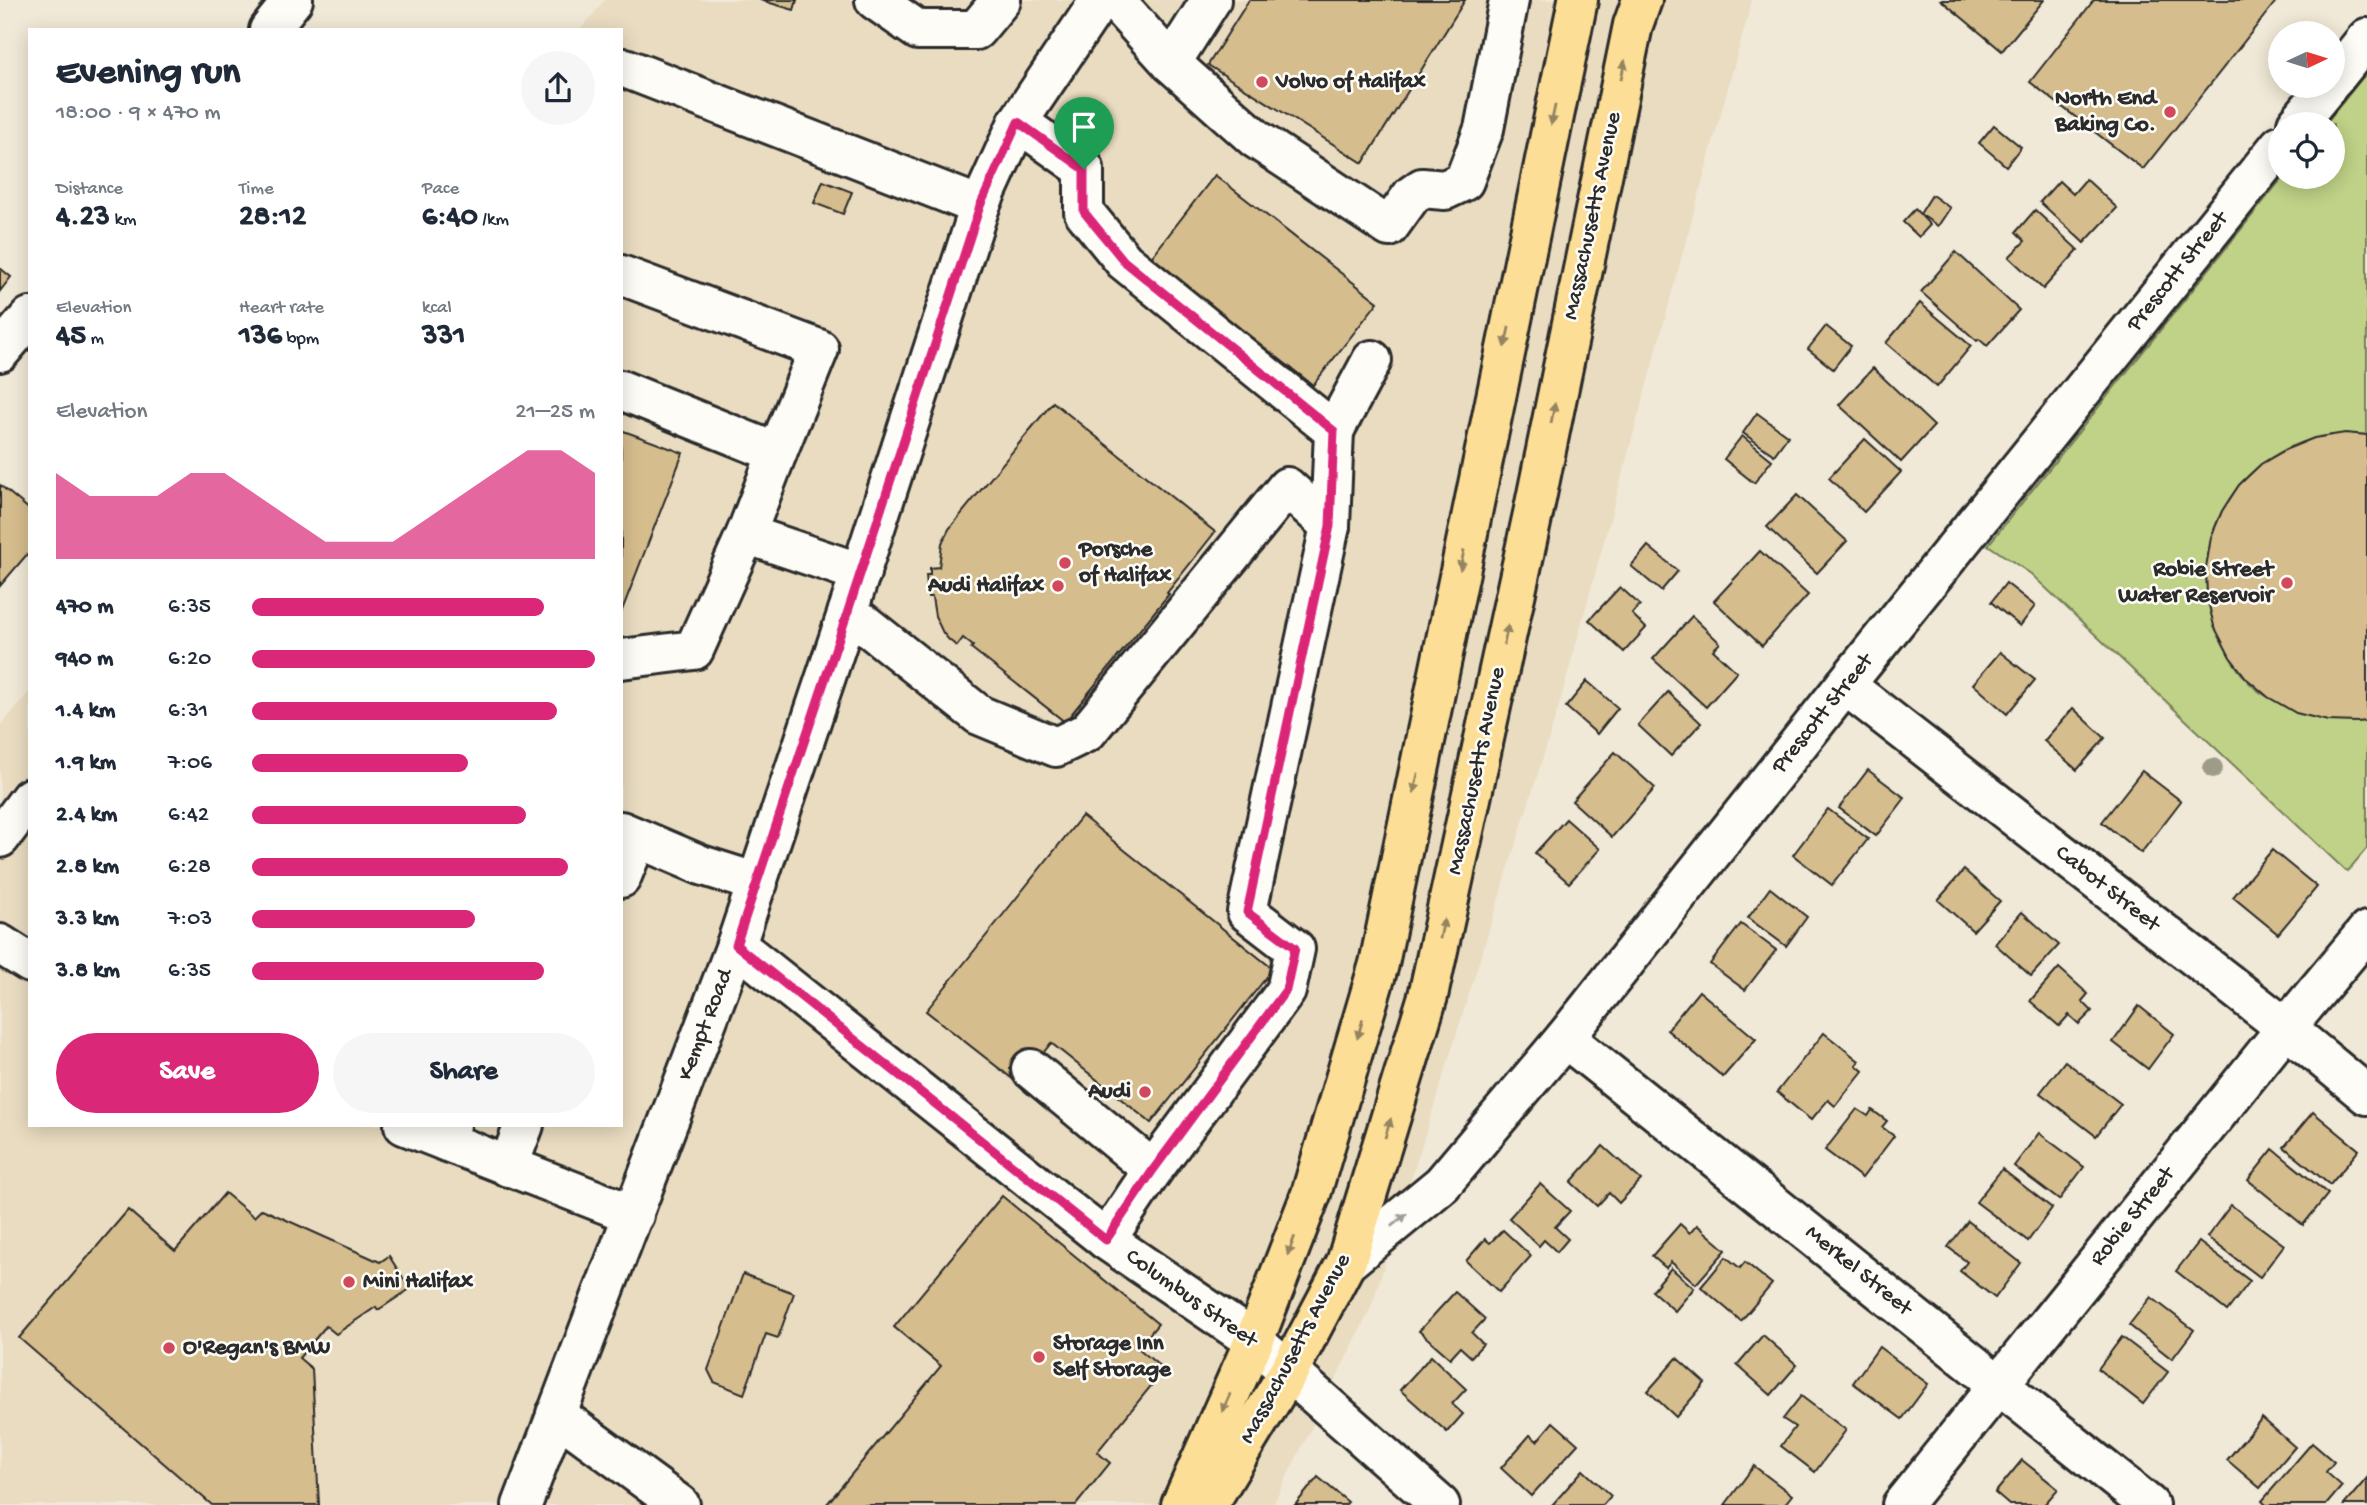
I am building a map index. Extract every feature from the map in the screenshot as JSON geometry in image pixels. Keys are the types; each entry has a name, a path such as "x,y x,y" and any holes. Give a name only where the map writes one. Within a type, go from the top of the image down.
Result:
{"main road":[{"name":"Massachusetts Avenue","path":"1181,1505 1254,1341 1311,1194 1379,964 1578,0"},
{"name":"Massachusetts Avenue","path":"1208,1505 1289,1371 1346,1263 1428,996 1534,509 1633,25 1642,0"}],"street":[{"path":"271,28 293,0"},
{"path":"874,0 918,30 976,30 1002,0"},
{"name":"Kempt Road","path":"522,1505 634,1216 758,883 980,206 1018,122 1100,0"},
{"path":"1114,0 1171,63 1256,139 1389,228 1412,195 1422,188 1445,190 1464,181 1484,129 1509,0"},
{"path":"1171,63 1211,0"},
{"path":"2345,65 2367,38"},
{"path":"625,68 980,206"},
{"path":"2307,112 2318,98"},
{"path":"1018,122 1084,169 1084,212 1124,261 1334,431"},
{"name":"Prescott Street","path":"1346,1263 1442,1184 1565,1038 2268,160"},
{"path":"623,276 819,349 746,534 694,650 623,659"},
{"path":"0,352 28,319"},
{"path":"1106,1240 1153,1170 1286,990 1295,948 1247,912 1330,526 1334,431 1372,360"},
{"path":"623,391 777,453"},
{"path":"848,611 979,715 1056,747 1087,732 1287,487 1330,526"},
{"path":"746,534 860,573"},
{"name":"Cabot Street","path":"1845,685 2286,1028 2367,1095"},
{"path":"0,838 28,801"},
{"path":"623,867 629,835 701,865 758,883"},
{"name":"Robie Street","path":"1902,1505 2367,931"},
{"path":"0,944 28,962"},
{"name":"Columbus Street","path":"736,945 1106,1240 1254,1341 1440,1505"},
{"name":"Merkel Street","path":"1565,1038 2149,1505"},
{"path":"1031,1069 1153,1170"},
{"path":"415,1127 448,1133 508,1167 634,1216"},
{"path":"508,1167 523,1127"},
{"path":"556,1414 680,1505"}],"shaded area":[{"path":"605,0 1752,0 1559,706 1371,1308 1273,1505 0,1505 0,726 28,693 28,1127 623,1127 623,28 582,28"}],"green space":[{"path":"2367,72 2367,435 2325,437 2287,449 2256,469 2231,496 2214,529 2207,566 2210,605 2224,645 2254,688 2274,699 2367,721 2367,848 2347,872 2031,574 1988,545 2273,189 2345,189 2345,112 2335,112"}],"building":[{"path":"760,0 797,0 794,10"},
{"path":"1249,0 1465,0 1363,163 1208,65"},
{"path":"1941,0 2044,0 2002,51"},
{"path":"2094,0 2277,0 2143,169 2030,82"},
{"path":"1994,125 2021,147 2006,166 1979,143"},
{"path":"1215,175 1378,302 1313,385 1150,259"},
{"path":"2086,179 2117,208 2084,243 2040,202 2059,181 2073,194"},
{"path":"823,181 852,192 843,214 814,203"},
{"path":"1932,195 1950,208 1938,226 1920,214"},
{"path":"1915,209 1930,225 1919,237 1903,222"},
{"path":"2035,210 2078,250 2043,289 2009,257 2025,241 2016,232"},
{"path":"1956,252 2019,310 1987,346 1979,339 1977,341 1921,292"},
{"path":"0,268 11,277 0,291"},
{"path":"1920,303 1971,346 1937,387 1886,343"},
{"path":"1826,326 1851,346 1833,369 1808,349"},
{"path":"1873,368 1934,426 1901,462 1839,405"},
{"name":"Porsche of Halifax","path":"1053,402 1215,532 1167,593 1169,594 1065,722 971,648 973,646 963,638 957,646 949,640 935,616 932,597 928,597 926,575 930,575 930,568 939,567 942,543 949,529"},
{"path":"1757,413 1788,436 1774,455 1743,433"},
{"path":"623,431 683,453 623,608"},
{"name":"Robie Street Water Reservoir","path":"2345,433 2367,435 2367,721 2357,722 2328,721 2296,713 2268,697 2247,679 2230,657 2214,626 2207,597 2206,568 2211,537 2222,511 2239,485 2261,464 2287,449 2314,438"},
{"path":"1742,436 1772,460 1754,483 1724,459"},
{"path":"1865,439 1901,472 1864,512 1829,478"},
{"path":"0,485 28,508 28,553 0,586"},
{"path":"1797,495 1847,541 1817,573 1767,527"},
{"path":"1648,546 1678,571 1661,591 1631,566"},
{"path":"1760,551 1808,595 1762,646 1714,601"},
{"path":"2006,583 2035,606 2020,626 1991,602"},
{"path":"1620,587 1640,605 1632,614 1646,628 1624,652 1589,620"},
{"path":"1692,616 1720,643 1713,650 1737,672 1706,707 1653,659"},
{"path":"2000,652 2035,680 2007,714 1973,684"},
{"path":"1587,681 1618,708 1597,734 1566,707"},
{"path":"1668,692 1701,723 1671,756 1638,725"},
{"path":"2073,708 2105,738 2077,770 2044,741"},
{"path":"1615,752 1655,788 1612,837 1572,801"},
{"path":"1868,770 1905,798 1876,836 1839,808"},
{"path":"2142,771 2181,801 2141,853 2102,822"},
{"path":"1828,809 1868,839 1832,885 1793,855"},
{"path":"1082,816 1273,969 1151,1123 1051,1043 1019,1084 926,1011"},
{"path":"1566,819 1600,849 1569,883 1535,853"},
{"path":"2272,850 2317,887 2278,934 2233,897"},
{"path":"1964,870 2000,901 1973,931 1938,900"},
{"path":"1770,888 1807,917 1786,946 1748,918"},
{"path":"2022,912 2059,945 2031,976 1995,944"},
{"path":"1741,924 1776,950 1745,990 1710,964"},
{"path":"2059,968 2088,994 2082,1001 2092,1011 2079,1024 2069,1015 2059,1026 2030,1001"},
{"path":"1699,991 1756,1039 1723,1077 1667,1030"},
{"path":"2139,1006 2174,1034 2148,1069 2113,1042"},
{"path":"1824,1033 1859,1061 1856,1065 1863,1071 1835,1106 1828,1100 1811,1120 1777,1092"},
{"path":"2065,1061 2121,1104 2096,1136 2040,1093"},
{"path":"1857,1109 1868,1116 1872,1110 1887,1121 1882,1127 1894,1136 1862,1178 1825,1150"},
{"path":"2313,1112 2359,1150 2330,1185 2284,1147"},
{"path":"2039,1133 2084,1167 2059,1200 2014,1166"},
{"path":"1603,1146 1641,1180 1619,1203 1609,1193 1597,1206 1571,1182"},
{"path":"2273,1149 2328,1194 2303,1225 2248,1180"},
{"path":"2002,1169 2052,1208 2028,1241 1976,1202"},
{"path":"1540,1184 1570,1211 1555,1227 1568,1239 1557,1252 1544,1240 1539,1246 1509,1218"},
{"name":"O'Regan's BMW","path":"225,1193 254,1217 262,1209 380,1262 389,1256 410,1289 378,1310 376,1307 336,1334 326,1326 299,1358 312,1369 319,1505 212,1505 19,1338 128,1210 175,1251"},
{"name":"Storage Inn Self Storage","path":"1002,1196 1158,1324 1138,1348 1164,1370 1097,1452 1110,1463 1076,1505 827,1504 941,1366 894,1327"},
{"path":"2231,1205 2284,1245 2260,1277 2207,1237"},
{"path":"1968,1221 2021,1263 1995,1298 1960,1271 1967,1262 1948,1247"},
{"path":"1680,1224 1690,1233 1697,1225 1726,1250 1696,1284 1671,1262 1666,1268 1652,1256"},
{"path":"1503,1230 1531,1256 1499,1292 1466,1261 1485,1239 1490,1243"},
{"path":"2199,1242 2250,1281 2227,1311 2176,1271"},
{"path":"1726,1257 1740,1268 1745,1262 1772,1284 1741,1321 1701,1287"},
{"path":"1671,1268 1694,1288 1675,1311 1652,1291"},
{"path":"743,1274 794,1293 778,1338 766,1334 744,1394 714,1382 708,1370"},
{"path":"1455,1292 1485,1319 1472,1333 1483,1344 1471,1357 1460,1347 1450,1358 1419,1331"},
{"path":"2151,1297 2194,1330 2172,1359 2129,1325"},
{"path":"1763,1335 1797,1365 1771,1395 1737,1365"},
{"path":"2122,1337 2168,1372 2143,1404 2098,1369"},
{"path":"1879,1347 1928,1384 1902,1419 1853,1383"},
{"path":"1431,1356 1466,1389 1452,1404 1463,1414 1447,1432 1400,1390"},
{"path":"1677,1358 1705,1383 1676,1417 1648,1391"},
{"path":"1801,1396 1846,1430 1815,1472 1781,1446 1795,1427 1783,1419"},
{"path":"2262,1418 2295,1447 2260,1488 2227,1460"},
{"path":"1553,1422 1578,1444 1531,1496 1501,1468 1530,1435 1537,1441"},
{"path":"2312,1443 2334,1462 2326,1472 2342,1486 2326,1505 2266,1505 2262,1501"},
{"path":"2022,1460 2058,1489 2044,1505 2009,1505 1995,1493"},
{"path":"1754,1466 1792,1495 1784,1505 1725,1505"},
{"path":"1583,1470 1611,1496 1603,1505 1552,1505"},
{"path":"1318,1477 1348,1502 1345,1505 1295,1505"},
{"path":"2367,1478 2367,1505 2344,1505"}],"place":[{"name":"Volvo of Halifax","path":"1262,82"},
{"name":"North End Baking Co.","path":"2170,112"},
{"name":"Porsche of Halifax","path":"1065,563"},
{"name":"Robie Street Water Reservoir","path":"2287,583"},
{"name":"Audi Halifax","path":"1058,586"},
{"name":"Audi","path":"1145,1092"},
{"name":"Mini Halifax","path":"349,1282"},
{"name":"O'Regan's BMW","path":"169,1348"},
{"name":"Storage Inn Self Storage","path":"1039,1357"}],"route":[{"path":"1018,122 1084,169 1084,212 1124,261 1334,431 1330,526 1247,912 1295,948 1286,990 1153,1170 1106,1240 736,945 980,206 1018,122"}]}
